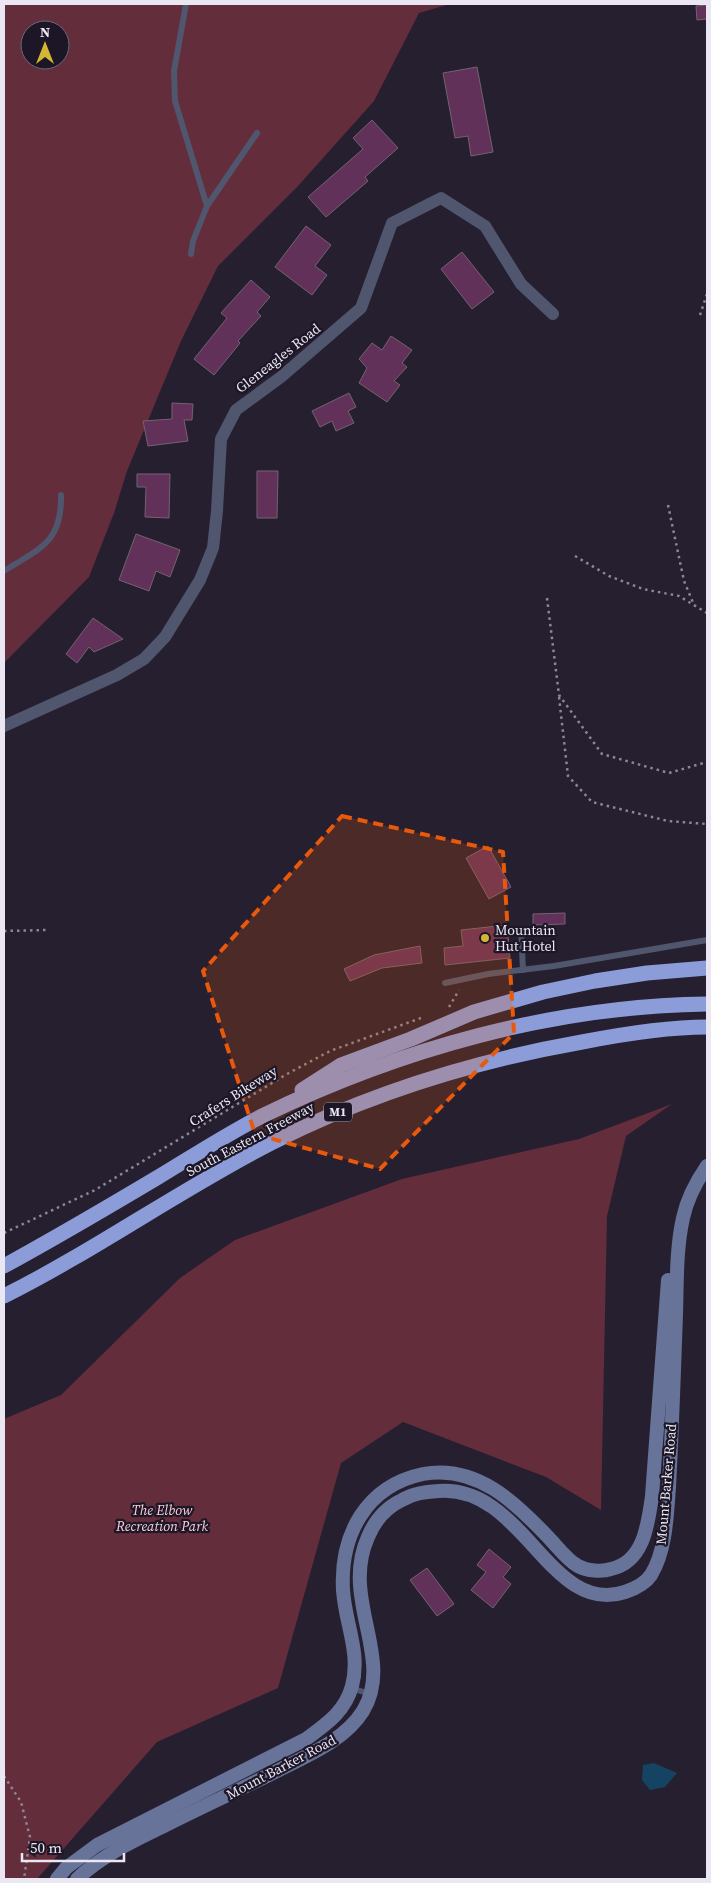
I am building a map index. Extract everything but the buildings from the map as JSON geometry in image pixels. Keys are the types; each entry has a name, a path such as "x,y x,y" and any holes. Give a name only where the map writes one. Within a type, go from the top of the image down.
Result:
{"highway":[{"path":"261,1117 341,1065 411,1039 474,1012 543,992 595,982 647,973 707,968"},
{"name":"South Eastern Freeway","path":"4,1266 261,1117 396,1060 467,1038 539,1021 612,1011 707,1004"},
{"name":"South Eastern Freeway","path":"4,1296 83,1254 210,1177 273,1142 340,1111 410,1084 478,1064 552,1047 624,1034 707,1027"}],"main road":[{"name":"Mount Barker Road","path":"57,1879 66,1868 97,1845 306,1739 332,1721 343,1706 352,1688 356,1669 343,1591 344,1562 353,1525 366,1506 384,1492 423,1474 448,1473 486,1483 506,1497 578,1566 602,1571 622,1567 635,1555 647,1531 652,1496 674,1217 682,1194 694,1171 707,1153"},
{"name":"Mount Barker Road","path":"77,1879 94,1865 127,1844 300,1759 344,1733 363,1710 370,1694 374,1674 358,1583 363,1548 378,1517 400,1500 420,1492 448,1490 463,1492 482,1499 505,1514 556,1570 589,1593 612,1596 635,1589 650,1576 660,1554 668,1498 677,1274 682,1219 689,1198 707,1166"}],"street":[{"name":"Gleneagles Road","path":"4,726 117,675 144,659 165,637 200,580 213,548 221,439 236,410 281,377 361,308 392,223 441,198 485,226 521,284 552,314"}],"lane":[{"path":"186,4 174,71 175,101 207,206"},
{"path":"191,254 193,241 207,206 258,132"},
{"path":"4,571 50,540 58,528 61,513 61,495"},
{"path":"521,930 523,970"},
{"path":"445,983 707,940"},
{"path":"448,1473 448,1490"},
{"path":"352,1688 370,1694"}],"path":[{"path":"700,315 707,294"},
{"path":"668,505 684,581 694,605"},
{"path":"575,556 609,576 643,589 679,596 707,613"},
{"path":"547,598 568,776 592,802 668,821 707,824"},
{"path":"558,695 602,754 669,773 707,762"},
{"path":"4,931 48,930"},
{"path":"448,1008 467,978"},
{"name":"Crafers Bikeway","path":"4,1233 95,1190 287,1074 330,1051 427,1016"},
{"path":"4,1776 21,1802 30,1837 24,1879"}],"highlighted area":[{"path":"342,816 503,852 514,1033 380,1169 255,1134 203,971"}],"green space":[{"path":"4,4 450,4 419,13 374,101 298,186 218,266 181,341 127,471 114,513 89,577 4,663"},
{"name":"The Elbow Recreation Park","path":"672,1104 626,1136 607,1216 601,1510 546,1477 403,1422 341,1463 278,1688 157,1742 37,1879 4,1878 4,1419 61,1395 180,1278 235,1240 402,1179 579,1139"}],"water":[{"path":"654,1763 677,1773 665,1787 650,1790 642,1780 643,1765"}],"place":[{"name":"Mountain Hut Hotel","path":"485,938"}]}
